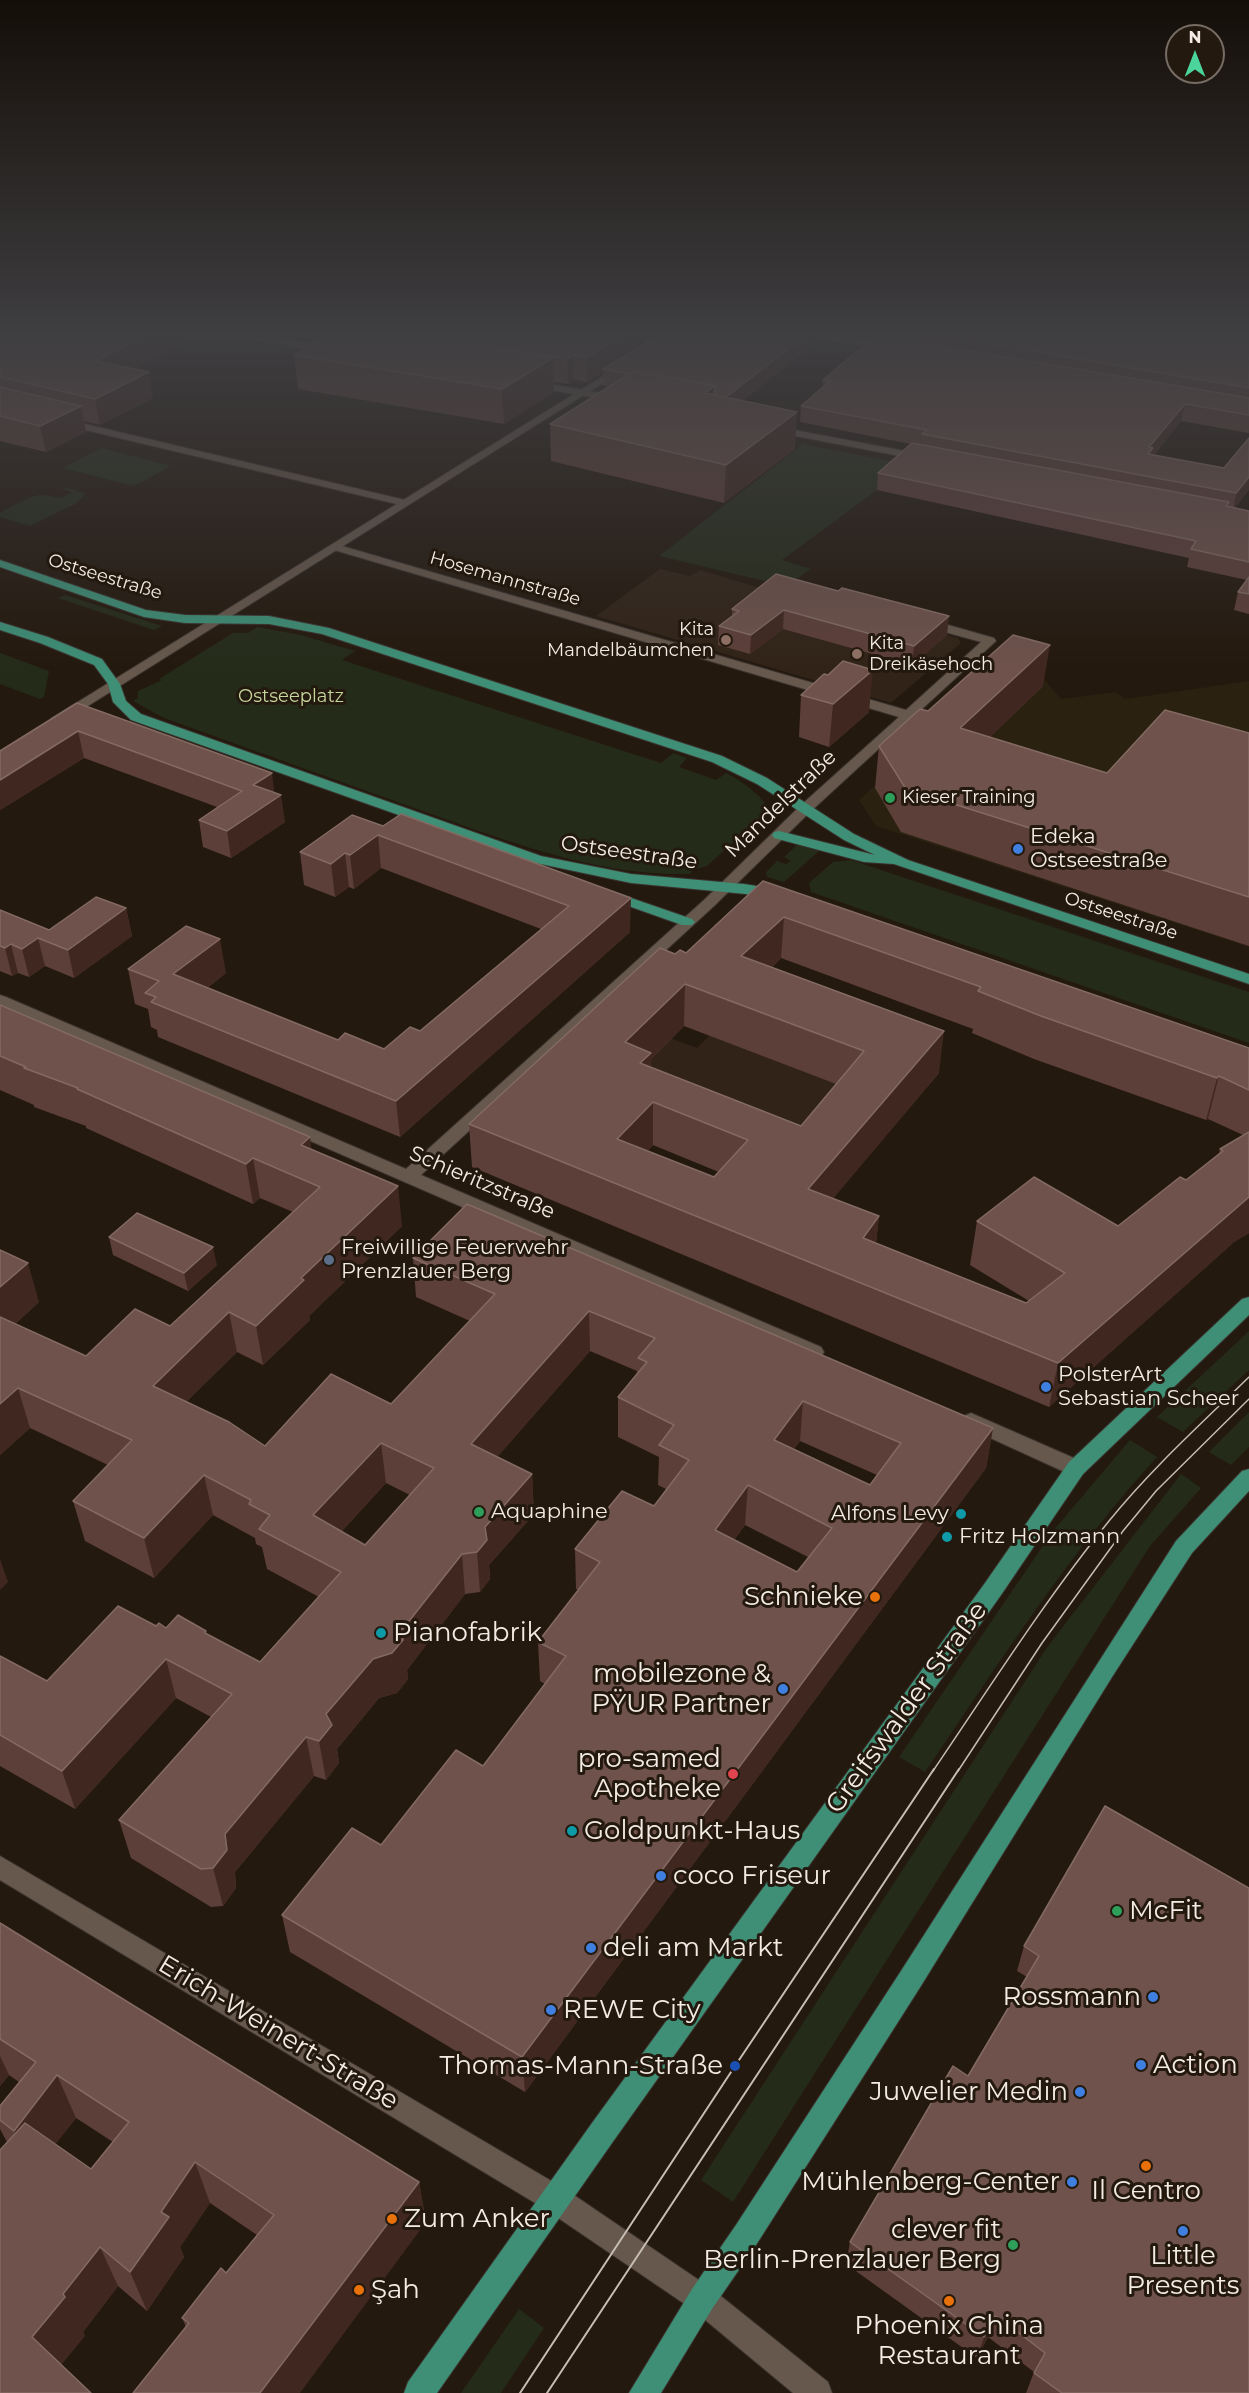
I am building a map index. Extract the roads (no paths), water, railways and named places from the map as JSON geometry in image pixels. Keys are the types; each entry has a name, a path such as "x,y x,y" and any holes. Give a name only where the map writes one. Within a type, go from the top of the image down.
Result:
{"main road":[{"name":"Ostseestraße","path":"0,563 144,613 185,619 269,620 325,631 717,759 762,781 849,837 903,863 1249,979"},
{"name":"Ostseestraße","path":"0,626 44,640 98,662 114,684 120,702 136,717 536,859 578,871 691,885 752,888 792,896"},
{"path":"779,835 864,858 903,863"},
{"path":"578,871 591,889 687,922"},
{"name":"Greifswalder Straße","path":"419,2393 555,2199 986,1599 1076,1468 1249,1304"},
{"path":"644,2393 702,2299 746,2235 910,1980 1104,1670 1184,1547 1249,1477"}],"street":[{"path":"171,447 405,503"},
{"path":"50,723 496,447"},
{"path":"869,447 940,460"},
{"name":"Hosemannstraße","path":"335,547 908,715"},
{"name":"Mandelstraße","path":"408,1177 727,886 805,809 990,641 912,619"},
{"name":"Schieritzstraße","path":"0,1000 830,1359"},
{"path":"959,1415 1076,1468"},
{"name":"Erich-Weinert-Straße","path":"0,1867 555,2199"},
{"path":"555,2199 702,2299 817,2393"}],"tram line":[{"path":"933,1771 1040,1613 1109,1521 1159,1465 1249,1377"},
{"path":"958,1771 1042,1643 1123,1531 1156,1491 1249,1399"},
{"path":"520,2393 934,1769"},
{"path":"547,2393 959,1769"}],"place":[{"name":"Kita Mandelbäumchen","path":"726,640"},
{"name":"Kita Dreikäsehoch","path":"857,654"},
{"name":"Kieser Training","path":"890,798"},
{"name":"Edeka Ostseestraße","path":"1018,849"},
{"name":"Freiwillige Feuerwehr Prenzlauer Berg","path":"329,1260"},
{"name":"PolsterArt Sebastian Scheer","path":"1046,1387"},
{"name":"Aquaphine","path":"479,1512"},
{"name":"Alfons Levy","path":"961,1514"},
{"name":"Fritz Holzmann","path":"947,1537"},
{"name":"Schnieke","path":"875,1597"},
{"name":"Pianofabrik","path":"381,1633"},
{"name":"mobilezone & PŸUR Partner","path":"783,1689"},
{"name":"pro-samed Apotheke","path":"733,1774"},
{"name":"Goldpunkt-Haus","path":"572,1831"},
{"name":"coco Friseur","path":"661,1876"},
{"name":"McFit","path":"1117,1911"},
{"name":"deli am Markt","path":"591,1948"},
{"name":"Rossmann","path":"1153,1997"},
{"name":"REWE City","path":"551,2010"},
{"name":"Action","path":"1141,2065"},
{"name":"Thomas-Mann-Straße","path":"735,2066"},
{"name":"Juwelier Medin","path":"1080,2092"},
{"name":"Il Centro","path":"1146,2166"},
{"name":"Mühlenberg-Center","path":"1072,2182"},
{"name":"Zum Anker","path":"392,2219"},
{"name":"Little Presents","path":"1183,2231"},
{"name":"clever fit Berlin-Prenzlauer Berg","path":"1013,2245"},
{"name":"Şah","path":"359,2290"},
{"name":"Phoenix China Restaurant","path":"949,2301"}],"park label":[{"name":"Ostseeplatz","path":"291,697"}]}
